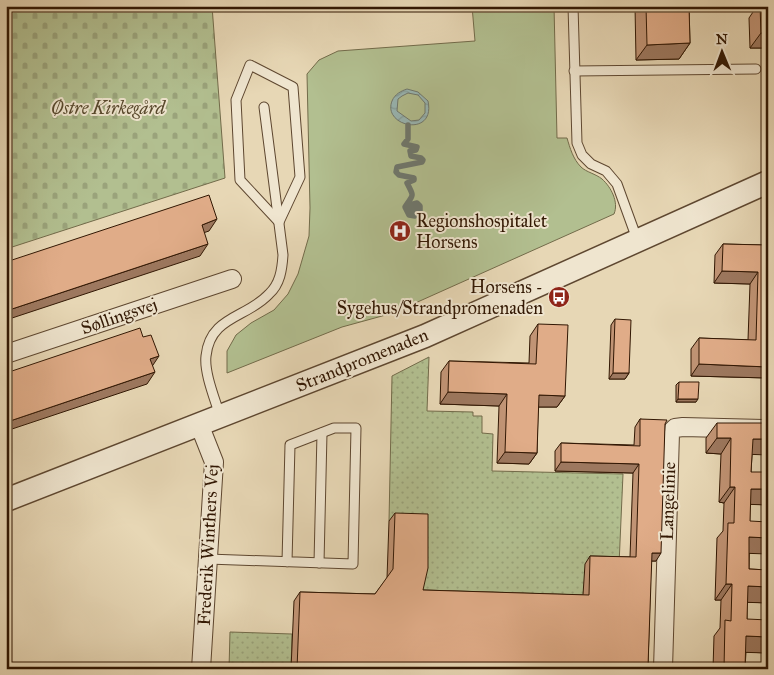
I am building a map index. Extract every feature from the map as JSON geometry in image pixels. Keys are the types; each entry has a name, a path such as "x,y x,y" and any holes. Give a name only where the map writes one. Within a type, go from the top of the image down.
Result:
{"street":[{"name":"Strandpromenaden","path":"6,500 426,336 637,239 768,182"},
{"name":"Søllingsvej","path":"6,354 232,279"},
{"name":"Frederik Winthers Vej","path":"198,424 214,462 202,669"},
{"name":"Langelinie","path":"663,669 670,433 675,428 683,427 768,429"}],"lane":[{"path":"573,6 576,143 582,155 591,164 606,171 617,184 637,239"},
{"path":"250,65 293,88 300,177 279,222 240,180 236,100 250,65"},
{"path":"574,71 756,69"},
{"path":"220,416 207,371 208,343 215,331 225,321 258,303 270,294 278,283 282,270 283,255 264,107"},
{"path":"208,559 287,562 353,564 356,428 334,428 290,445 287,562"},
{"path":"319,563 322,433"}],"green space":[{"name":"Østre Kirkegård","path":"6,6 212,6 225,178 6,249"},
{"path":"472,6 554,6 557,138 567,138 578,164 583,169 602,179 608,186 615,200 614,214 393,313 342,327 227,373 227,351 236,335 251,323 274,310 288,294 298,274 309,236 307,74 319,60 338,51 475,41"},
{"path":"429,357 427,411 473,412 473,416 482,416 482,433 493,434 492,471 623,474 619,565 583,604 417,598 422,522 389,521 392,376"},
{"path":"230,632 292,634 291,669 229,669"}],"water":[{"path":"407,89 418,92 428,101 428,113 424,120 417,124 409,125 401,122 391,110 393,99 398,93","holes":["408,93 418,95 425,103 425,113 419,120 411,121 397,111 398,99"]}],"building":[{"path":"646,6 689,6 690,43 647,45"},
{"path":"760,6 768,6 768,33 761,33"},
{"path":"209,195 217,219 202,225 208,244 6,311 6,262"},
{"path":"766,238 768,238 768,367 699,364 699,338 756,340 758,272 722,271 723,244 766,245"},
{"path":"615,319 631,320 629,373 613,373"},
{"path":"538,324 568,325 565,396 539,395 537,453 505,452 507,394 448,392 449,361 536,364"},
{"path":"140,328 143,337 151,335 159,356 150,359 155,372 7,422 6,373"},
{"path":"679,382 699,382 698,399 678,399"},
{"path":"640,419 667,420 665,424 661,553 652,553 648,666 660,666 660,669 297,669 300,592 375,594 393,569 395,513 428,514 428,568 423,590 589,595 590,556 636,557 639,464 561,462 561,443 640,446"},
{"path":"717,423 768,423 768,439 753,439 751,472 768,472 768,489 751,489 750,521 768,522 768,538 749,537 749,569 768,570 768,587 748,586 747,619 768,620 768,637 746,636 745,668 755,669 724,669 725,620 731,621 732,584 726,584 728,523 734,523 735,487 730,487 731,438 717,438"},
{"path":"6,593 10,593 8,669 6,669"}],"waterway":[{"path":"408,125 408,139 404,144 417,147 416,150 410,151 411,156 423,160 422,162 397,167 396,172 399,175 414,178 414,180 407,183 412,196 405,207 409,215 415,216 420,211 420,206 417,203 410,205 410,211 416,212 415,206 412,208 414,210"}],"place":[{"name":"Regionshospitalet Horsens","path":"400,231"},
{"name":"Horsens - Sygehus/Strandpromenaden","path":"559,297"}]}
